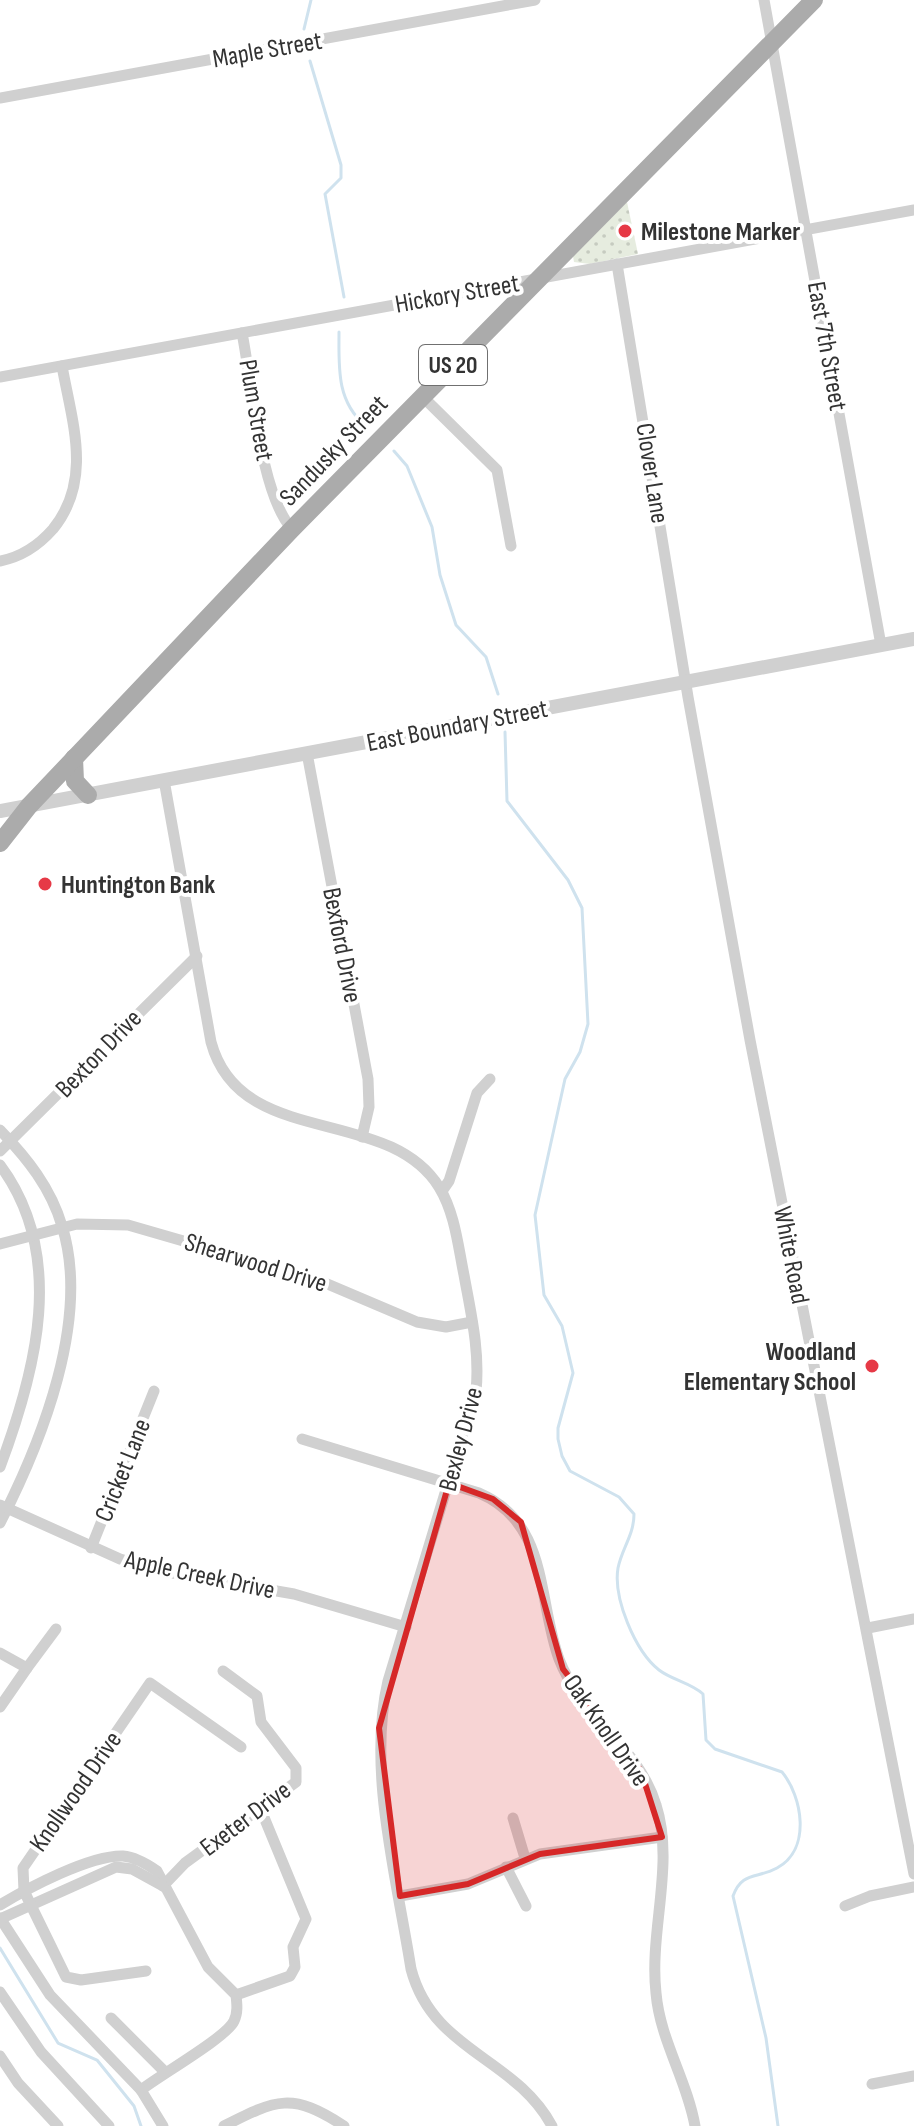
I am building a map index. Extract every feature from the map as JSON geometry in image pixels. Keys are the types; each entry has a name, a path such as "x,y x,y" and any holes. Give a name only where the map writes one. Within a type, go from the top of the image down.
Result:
{"main road":[{"name":"Sandusky Street","path":"0,843 29,806 292,529 814,0"},
{"path":"74,758 75,781 88,795"},
{"name":"Sandusky Street","path":"0,825 29,806"}],"street":[{"name":"Maple Street","path":"0,98 535,0"},
{"name":"East 7th Street","path":"764,0 881,645"},
{"name":"Hickory Street","path":"0,377 914,210"},
{"name":"Clover Lane","path":"617,264 686,682"},
{"name":"Plum Street","path":"242,333 271,484 281,515 292,529"},
{"path":"0,561 41,541 58,522 72,496 77,477 77,449 62,366"},
{"path":"422,396 497,470 511,546"},
{"name":"East Boundary Street","path":"0,811 914,639"},
{"name":"White Road","path":"686,682 763,1112 868,1628 914,1874"},
{"name":"Bexford Drive","path":"307,753 368,1079 369,1107 362,1137"},
{"name":"Bexley Drive","path":"164,780 213,1049 237,1086 266,1108 362,1137 408,1155 429,1173 442,1191 452,1215 472,1322 478,1370 476,1391 388,1681 379,1728 380,1770 411,1969 428,2011 459,2043 522,2086 552,2126"},
{"name":"Bexton Drive","path":"0,1151 197,956"},
{"path":"442,1191 449,1181 477,1093 490,1079"},
{"path":"0,1130 43,1182 63,1227 71,1282 66,1332 44,1419 4,1507 0,1523"},
{"path":"0,1165 17,1191 34,1233 40,1277 36,1333 22,1402 0,1467"},
{"name":"Shearwood Drive","path":"0,1244 34,1233 106,1222 144,1228 318,1280 417,1322 446,1327 472,1322"},
{"name":"Cricket Lane","path":"91,1548 154,1391"},
{"name":"Oak Knoll Drive","path":"302,1439 493,1499 521,1522 533,1549 563,1669 641,1771 656,1804 662,1837 656,1996 664,2034 695,2126"},
{"name":"Apple Creek Drive","path":"4,1507 91,1548 161,1571 294,1594 406,1627"},
{"path":"868,1628 914,1619"},
{"path":"0,1707 56,1629"},
{"path":"0,1653 27,1668"},
{"name":"Exeter Drive","path":"163,1886 185,1863 293,1787 298,1772 261,1722 257,1696 223,1671"},
{"name":"Knollwood Drive","path":"24,1891 23,1868 150,1683 241,1747"},
{"path":"236,1995 294,1972 293,1947 306,1919 261,1810"},
{"path":"513,1818 525,1858"},
{"path":"400,1896 447,1890 525,1858 662,1837"},
{"path":"0,1905 24,1891 101,1860 124,1856 157,1871 208,1967 236,1995 237,2013 228,2030 141,2090"},
{"path":"163,1886 132,1869 116,1867 0,1918 50,1995 141,2090 163,2126"},
{"path":"506,1867 526,1906"},
{"path":"845,1906 870,1896 914,1887"},
{"path":"24,1891 66,1977 81,1980 146,1971"},
{"path":"0,1992 41,2052 109,2126"},
{"path":"111,2018 165,2072"},
{"path":"0,2056 18,2083 58,2126"},
{"path":"872,2084 914,2076"},
{"path":"224,2126 282,2101 312,2107 344,2126"}],"highlighted area":[{"path":"449,1483 493,1499 521,1522 563,1669 641,1771 662,1837 540,1854 468,1884 400,1896 379,1728"}],"shaded area":[{"path":"627,202 638,254 590,264 574,262 573,256"}],"waterway":[{"path":"304,29 311,0"},
{"path":"310,61 341,165 341,178 325,194 344,297"},
{"path":"339,332 344,394 356,416 365,425"},
{"path":"394,451 407,466 432,527 440,575 456,625 486,657 498,694"},
{"path":"505,732 507,801 568,880 582,908 588,1024 580,1052 565,1079 535,1215 544,1295 562,1326 573,1373 558,1428 558,1439 570,1471 619,1497 634,1514 617,1580 622,1608 642,1650 659,1670 703,1694 706,1740 715,1749 782,1772 795,1794 800,1822 795,1848 777,1868 746,1879 733,1896 766,2038 778,2126"},
{"path":"0,1948 58,2043 97,2060 134,2106 141,2126"}],"place":[{"name":"Milestone Marker","path":"625,231"},
{"name":"Huntington Bank","path":"45,884"},
{"name":"Woodland Elementary School","path":"872,1366"}]}
